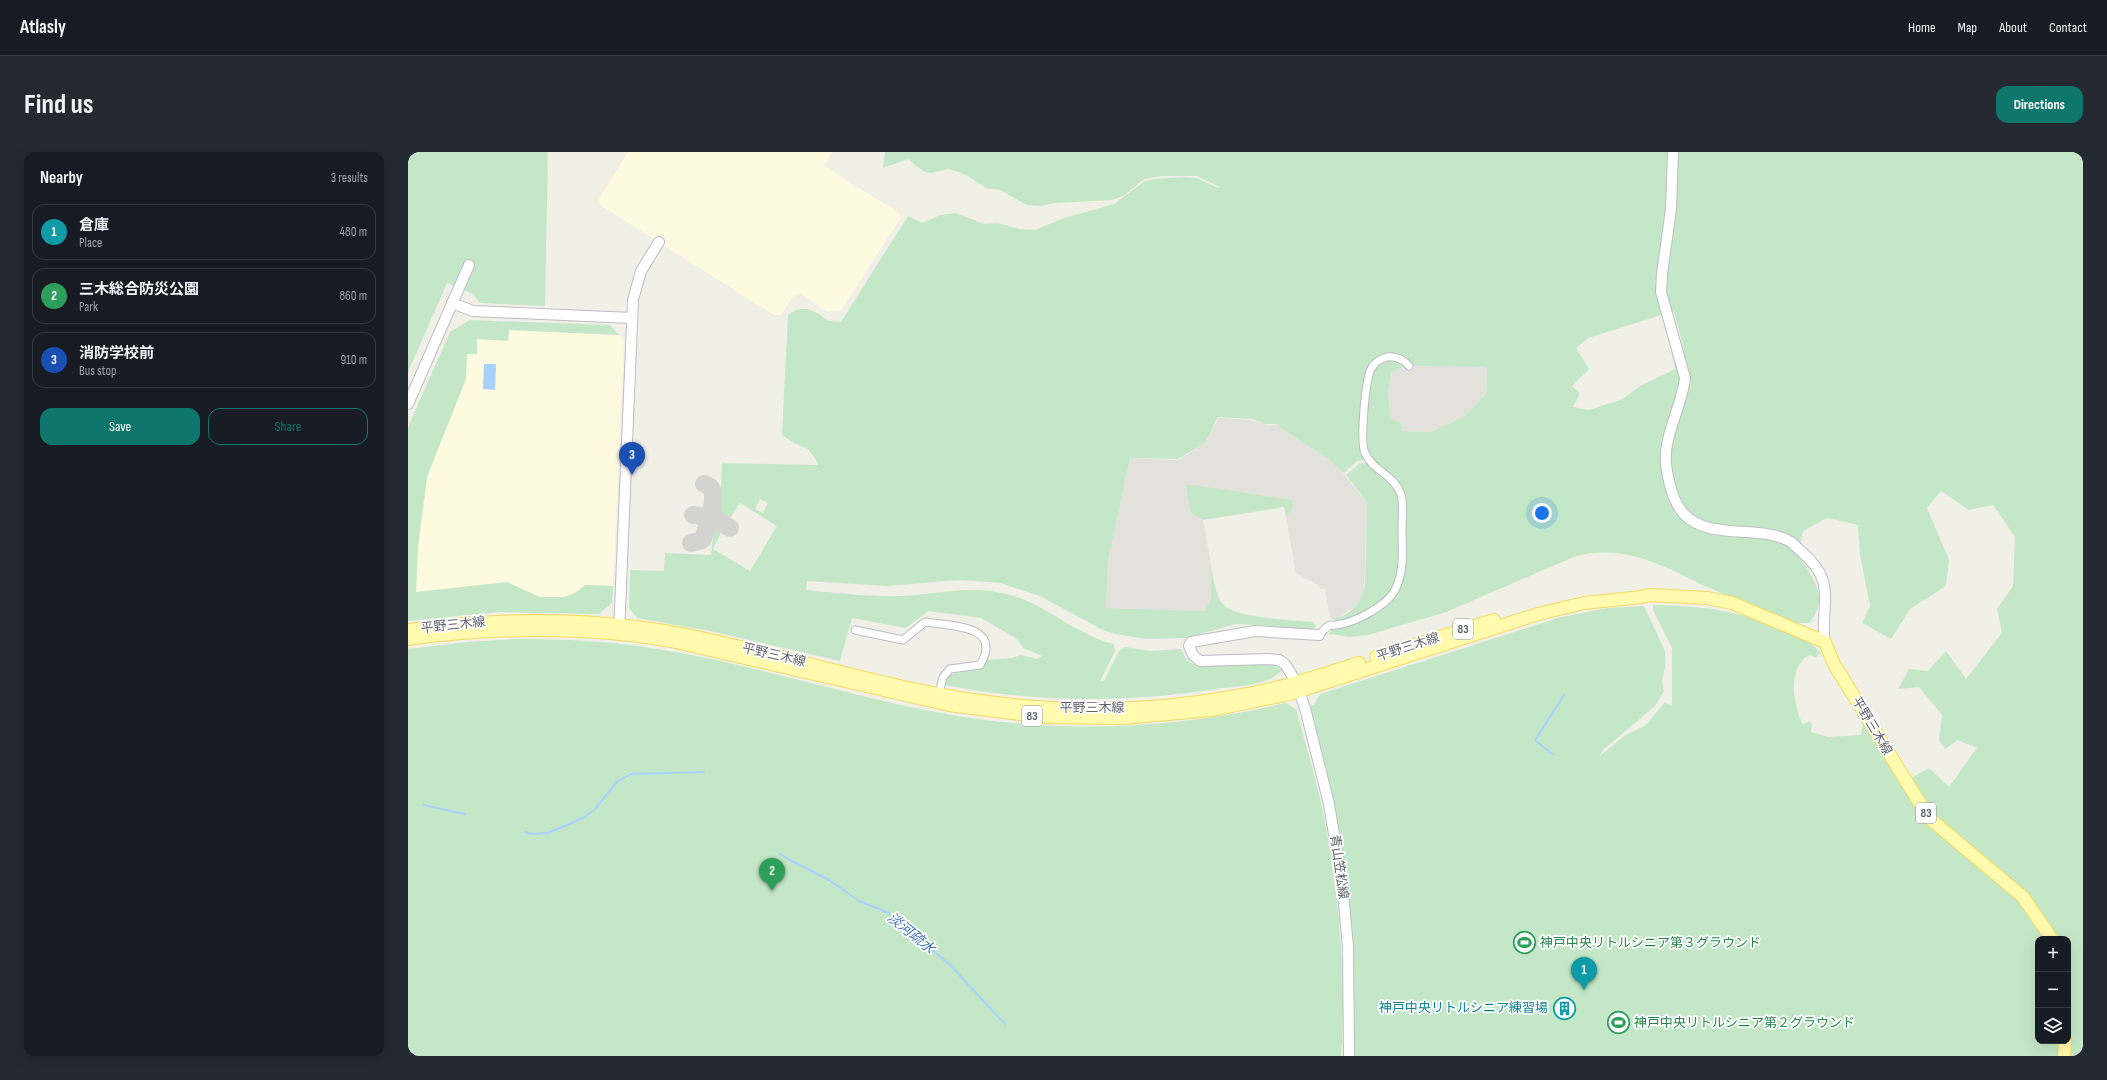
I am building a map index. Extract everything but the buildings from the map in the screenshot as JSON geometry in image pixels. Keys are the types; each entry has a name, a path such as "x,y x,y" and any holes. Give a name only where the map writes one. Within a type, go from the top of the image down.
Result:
{"main road":[{"name":"平野三木線","path":"408,630 508,621 554,620 620,630 676,642 949,705 1039,717 1112,718 1185,713 1231,707 1538,614 1584,603 1642,597 1648,594 1707,598 1732,604 1825,642 1834,664 1928,818 2023,897 2050,936"},
{"name":"平野三木線","path":"408,639 440,635 519,631 620,630 696,636 939,694 1028,706 1122,709 1236,697 1297,687"},
{"path":"2064,1056 2065,1044"}],"street":[{"path":"1673,152 1671,208 1661,292 1685,378 1684,391 1667,448 1666,462 1672,493 1683,513 1690,520 1705,527 1770,535 1790,542 1805,554 1815,566 1823,584 1825,642"},
{"path":"620,630 633,300 638,280 646,262 659,242"},
{"path":"408,404 469,265"},
{"path":"452,304 473,311 632,318"},
{"path":"1319,635 1331,625 1342,623 1381,606 1392,595 1400,578 1403,555 1401,494 1392,480 1373,464 1366,455 1363,442 1363,428 1368,383 1373,367 1379,360 1391,357 1402,359 1409,366"},
{"path":"855,630 903,640 925,622 973,630 981,634 986,642 984,658 980,665 950,669 943,677 939,694"},
{"name":"青山笠松線","path":"1319,635 1272,631 1248,632 1230,634 1189,644 1191,652 1200,661 1278,660 1288,668 1297,687 1305,708 1329,804 1342,882 1350,977 1349,1056"}],"shaded area":[{"path":"628,152 832,152 824,166 899,213 901,217 841,311 827,311 801,294 792,297 781,315 774,315 600,205 599,199"},
{"path":"508,330 619,335 624,340 613,586 586,585 575,593 564,597 540,597 526,592 416,592 418,547 427,477 466,379 467,354 477,354 477,339 507,341"},
{"path":"1405,366 1487,367 1486,394 1464,417 1430,432 1401,431 1401,423 1391,418 1388,395 1391,373"},
{"path":"1219,418 1252,420 1269,426 1278,424 1338,467 1367,502 1364,594 1358,604 1338,618 1330,618 1325,588 1320,589 1318,585 1296,573 1286,517 1292,507 1186,484 1190,512 1203,520 1212,570 1212,599 1205,611 1106,608 1108,561 1130,458 1179,460 1206,442"}],"green space":[{"path":"408,152 548,152 545,306 480,303 473,294 447,283 408,372"},
{"path":"885,152 2083,152 2083,1056 1353,1056 1354,1012 1352,967 1345,880 1330,792 1310,706 1314,705 1320,694 1561,617 1608,608 1644,606 1665,651 1665,668 1662,681 1664,691 1655,706 1603,750 1599,757 1624,736 1646,725 1665,702 1672,706 1672,648 1653,610 1653,605 1688,606 1719,610 1750,617 1788,631 1808,642 1821,653 1815,658 1810,655 1803,660 1795,676 1794,686 1796,706 1802,723 1805,724 1809,721 1812,724 1811,732 1828,737 1861,735 1863,721 1900,784 1929,768 1949,787 1977,748 1958,740 1945,749 1939,740 1942,715 1919,687 1898,689 1909,669 1928,671 1946,651 1966,679 2002,633 1997,609 2013,586 2015,537 1993,505 1969,510 1941,491 1927,508 1949,560 1946,586 1910,609 1891,639 1862,623 1870,606 1860,555 1858,525 1827,518 1803,531 1798,555 1809,571 1819,596 1819,605 1809,623 1790,623 1646,560 1630,555 1595,553 1576,556 1446,612 1368,635 1349,637 1329,634 1332,629 1353,622 1383,606 1393,596 1400,584 1404,569 1405,551 1403,495 1394,479 1370,456 1365,443 1368,393 1374,368 1381,361 1389,359 1397,361 1405,366 1391,373 1388,395 1391,418 1401,423 1401,431 1430,432 1464,417 1486,394 1487,367 1410,366 1408,360 1396,355 1388,355 1380,357 1376,360 1368,375 1365,386 1361,412 1361,446 1363,454 1367,460 1357,461 1344,473 1328,459 1281,428 1278,424 1264,424 1253,419 1218,417 1206,442 1178,459 1130,458 1108,561 1106,608 1205,611 1211,599 1212,570 1218,595 1226,607 1243,614 1313,622 1316,626 1313,630 1235,624 1186,638 1146,639 1115,634 1101,629 1040,596 1000,583 959,580 888,586 807,581 806,590 877,596 901,596 968,590 982,590 1010,595 1037,606 1087,634 1114,644 1115,651 1100,681 1104,681 1119,651 1125,647 1150,651 1181,649 1187,661 1200,667 1273,664 1282,670 1270,679 1262,682 1188,693 1118,698 1049,698 1014,695 944,685 949,675 979,668 986,660 1012,658 1021,655 1037,659 1042,656 1023,648 1017,639 981,618 928,611 906,628 852,618 840,661 710,631 637,618 629,608 630,570 664,571 665,553 711,555 714,528 721,533 713,549 750,571 777,526 740,503 730,518 720,513 722,463 817,465 818,463 808,449 794,443 782,435 788,315 798,309 808,309 819,314 828,321 841,322 908,216 922,223 940,215 956,213 984,224 998,223 1019,229 1035,230 1064,218 1114,204 1145,181 1183,177 1197,178 1218,188 1220,187 1197,176 1162,176 1144,179 1123,196 1112,200 1055,203 1041,206 1027,205 1000,190 986,188 968,176 958,172 948,169 931,173 925,172 908,159 883,168","holes":["1674,311 1684,350 1672,354 1675,369 1640,386 1623,399 1589,410 1573,407 1580,393 1572,386 1589,369 1576,348 1588,338","760,499 768,503 763,513 755,509"]},
{"path":"470,320 610,325 619,335 509,330 508,341 477,339 477,354 467,354 466,379 427,477 418,547 416,592 507,582 540,597 564,597 575,593 585,585 613,586 612,603 599,614 500,612 408,621 408,427 450,332"},
{"path":"1368,462 1390,483 1396,491 1399,499 1401,526 1399,560 1393,587 1389,595 1379,604 1366,612 1339,622 1330,618 1342,616 1353,609 1358,604 1364,592 1365,586 1367,502 1346,475 1359,464"},
{"path":"1186,484 1292,500 1293,507 1286,517 1284,507 1203,520 1190,512"},
{"path":"514,639 589,641 626,644 663,650 703,657 899,704 978,719 1017,723 1055,726 1133,725 1210,718 1286,703 1296,709 1321,802 1332,860 1341,944 1343,1000 1341,1056 408,1056 408,649 467,642"}],"water":[{"path":"484,364 496,364 495,390 483,389"}],"waterway":[{"path":"1552,754 1535,740 1564,695"},
{"name":"淡河疏水","path":"525,832 532,834 548,833 583,818 594,810 617,782 631,774 704,772"},
{"name":"淡河疏水","path":"424,805 465,814"},
{"name":"淡河疏水","path":"779,853 829,880 859,901 889,913 950,965 1005,1024"}],"taxiway":[{"path":"704,484 709,486 712,490 712,509 714,518"},
{"path":"693,515 712,517 730,528"},
{"path":"691,543 702,540 708,524 710,522 718,521"}],"place":[{"name":"消防学校前","path":"632,475"},
{"name":"三木総合防災公園","path":"772,891"},
{"name":"神戸中央リトルシニア第３グラウンド","path":"1524,943"},
{"name":"倉庫","path":"1584,990"},
{"name":"神戸中央リトルシニア練習場","path":"1564,1008"},
{"name":"神戸中央リトルシニア第２グラウンド","path":"1619,1023"}]}
